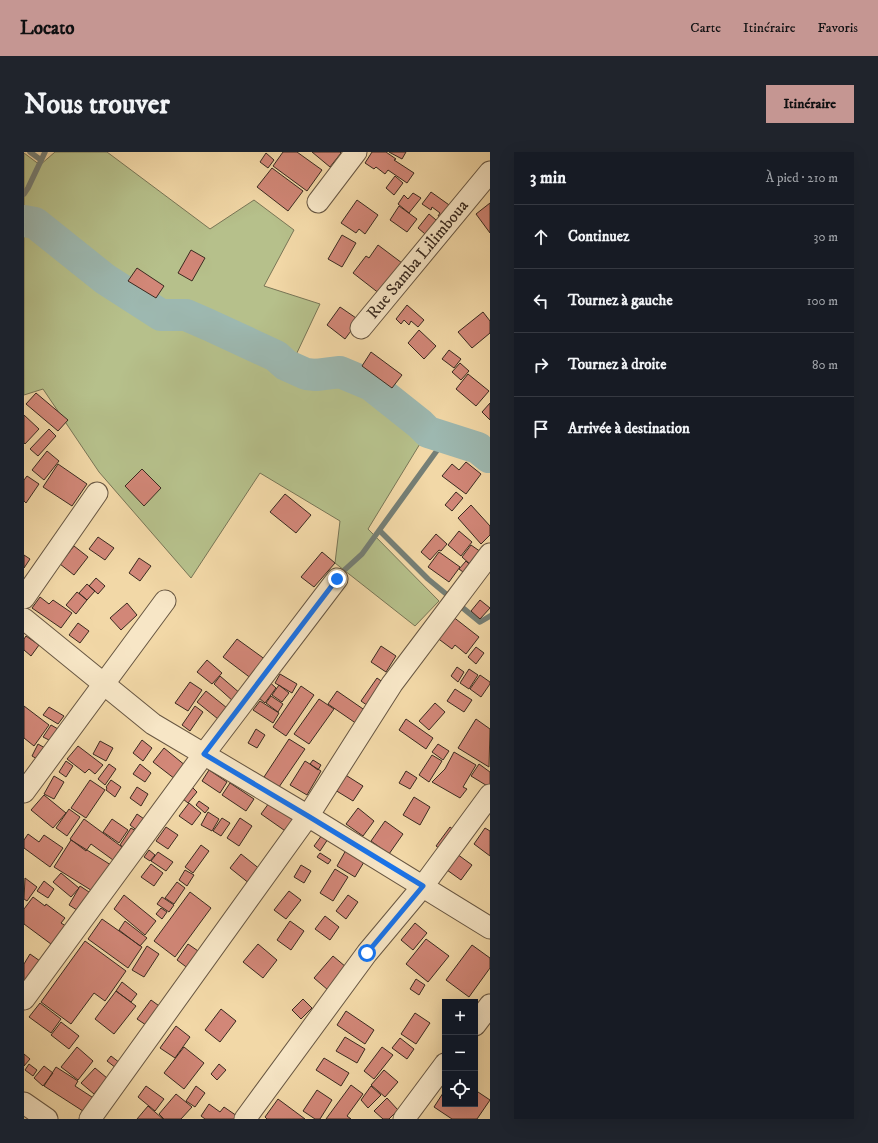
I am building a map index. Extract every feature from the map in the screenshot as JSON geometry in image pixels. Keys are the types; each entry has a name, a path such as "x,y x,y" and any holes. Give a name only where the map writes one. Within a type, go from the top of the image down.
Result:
{"street":[{"path":"318,202 356,152"},
{"name":"Rue Samba Lilimboua","path":"361,328 490,172"},
{"path":"24,598 97,493"},
{"path":"90,1119 308,816 392,684 490,554"},
{"path":"24,999 204,754 337,579"},
{"path":"24,792 165,601"},
{"path":"24,619 153,724 308,816 490,928"},
{"path":"245,1119 367,953 423,886 490,795"},
{"path":"478,1021 490,1005"},
{"path":"404,1119 442,1068"},
{"path":"24,1103 47,1119"}],"green space":[{"path":"55,152 107,152 210,229 254,200 294,230 264,286 320,304 295,357 429,429 368,529 439,601 415,626 335,563 340,521 260,473 191,578 99,472 43,389 24,395 24,153 40,165"}],"building":[{"path":"283,152 297,152 322,170 307,191 273,166"},
{"path":"312,152 340,152 341,153 330,167"},
{"path":"372,152 386,152 396,159 394,160 414,173 407,183 388,170 385,174 376,167 374,169 365,163"},
{"path":"389,152 406,152 402,159"},
{"path":"266,153 274,160 268,168 260,162"},
{"path":"272,168 303,191 288,211 257,187"},
{"path":"395,176 403,183 394,195 386,188"},
{"path":"431,192 452,207 443,219 438,216 440,213 432,207 431,210 422,204"},
{"path":"413,193 421,198 409,213 398,204 404,195 408,199"},
{"path":"357,200 378,215 365,234 359,229 356,233 341,223"},
{"path":"490,203 490,233 476,214"},
{"path":"399,206 417,219 407,232 390,220"},
{"path":"429,214 442,225 431,239 418,228"},
{"path":"342,235 356,243 342,267 328,259"},
{"path":"378,245 402,263 380,294 353,273 366,256 369,258"},
{"path":"191,250 205,258 192,281 178,273"},
{"path":"137,268 164,286 156,298 128,281"},
{"path":"407,305 424,320 418,327 411,321 409,325 404,320 401,324 396,319"},
{"path":"340,307 359,320 345,339 327,325"},
{"path":"483,312 490,321 490,333 472,348 458,332"},
{"path":"419,330 436,346 424,359 408,343"},
{"path":"449,350 461,359 454,368 442,359"},
{"path":"371,352 402,375 392,388 362,366"},
{"path":"460,363 469,371 461,380 452,372"},
{"path":"468,374 489,391 476,406 456,389"},
{"path":"36,393 68,420 58,431 26,404"},
{"path":"490,403 490,420 482,412"},
{"path":"24,415 39,429 25,444 24,443"},
{"path":"49,429 56,436 38,456 30,449"},
{"path":"47,451 59,461 44,480 32,470"},
{"path":"466,462 481,474 466,494 442,476 452,464 459,470"},
{"path":"58,464 87,484 72,506 43,487"},
{"path":"142,469 161,488 144,506 125,486"},
{"path":"27,476 39,484 26,503 24,501 24,480"},
{"path":"456,492 463,498 452,511 445,505"},
{"path":"285,494 311,515 296,533 270,512"},
{"path":"471,505 490,526 490,535 481,544 458,518"},
{"path":"459,531 472,542 461,556 448,545"},
{"path":"436,534 447,544 430,560 421,552"},
{"path":"98,537 114,548 105,560 89,549"},
{"path":"471,545 481,552 471,565 462,557"},
{"path":"74,546 88,557 74,575 60,564"},
{"path":"322,552 335,563 314,587 301,577"},
{"path":"439,552 460,567 449,582 428,567"},
{"path":"24,555 30,559 24,568"},
{"path":"139,558 151,566 140,581 129,573"},
{"path":"466,561 473,568 467,575 459,569"},
{"path":"96,578 105,586 98,594 89,586"},
{"path":"87,584 95,591 87,600 79,593"},
{"path":"77,592 87,600 76,614 66,605"},
{"path":"40,597 49,604 53,600 72,613 61,628 32,608"},
{"path":"480,600 490,608 480,619 471,611"},
{"path":"127,603 137,615 121,630 110,618"},
{"path":"452,616 479,637 466,654 455,645 452,649 436,637"},
{"path":"78,623 89,631 80,643 69,635"},
{"path":"26,636 39,645 31,656 24,650 24,639"},
{"path":"237,639 266,660 252,679 223,657"},
{"path":"381,646 396,656 386,672 371,662"},
{"path":"476,647 484,653 476,664 468,657"},
{"path":"207,660 222,673 212,684 197,672"},
{"path":"457,667 464,672 458,682 451,676"},
{"path":"469,669 478,675 469,689 460,683"},
{"path":"280,674 297,684 292,693 275,683"},
{"path":"480,675 490,682 481,697 470,689"},
{"path":"220,676 241,694 234,702 214,684"},
{"path":"265,678 276,688 265,703 253,693"},
{"path":"377,678 387,685 371,708 361,701"},
{"path":"190,682 202,690 188,711 175,703"},
{"path":"279,685 289,693 282,702 272,695"},
{"path":"301,686 314,695 286,736 273,727"},
{"path":"455,689 472,700 464,712 447,701"},
{"path":"206,691 227,708 218,719 197,702"},
{"path":"337,691 366,711 357,724 328,704"},
{"path":"271,696 283,704 278,712 266,703"},
{"path":"319,699 334,709 309,744 294,734"},
{"path":"260,701 279,713 273,723 253,710"},
{"path":"435,703 445,712 429,730 419,721"},
{"path":"24,706 49,725 34,746 24,738"},
{"path":"195,706 203,712 190,731 182,725"},
{"path":"49,707 64,716 58,724 43,715"},
{"path":"406,719 433,738 426,749 399,730"},
{"path":"476,719 490,729 489,767 458,748"},
{"path":"51,725 58,729 51,741 43,737"},
{"path":"256,729 265,735 257,748 248,743"},
{"path":"289,739 305,749 279,787 264,777"},
{"path":"142,740 152,748 143,761 133,753"},
{"path":"100,741 113,748 106,761 93,754"},
{"path":"38,744 45,748 39,760 32,756"},
{"path":"438,744 449,751 443,760 432,752"},
{"path":"78,746 103,765 95,774 89,769 85,773 67,759"},
{"path":"164,748 186,766 175,779 153,762"},
{"path":"454,752 476,765 463,787 467,789 460,798 432,782 445,769"},
{"path":"432,755 442,761 429,782 419,775"},
{"path":"313,760 321,765 318,770 310,764"},
{"path":"66,761 73,766 66,777 59,772"},
{"path":"305,761 321,771 307,795 290,785"},
{"path":"109,764 116,769 105,785 98,779"},
{"path":"140,764 151,773 145,782 133,774"},
{"path":"479,764 490,772 489,787 471,776"},
{"path":"209,770 227,782 220,793 202,781"},
{"path":"406,771 417,778 410,789 399,783"},
{"path":"344,774 363,786 353,801 335,790"},
{"path":"54,776 64,782 54,799 44,794"},
{"path":"90,780 105,790 86,818 71,808"},
{"path":"111,780 121,787 115,797 106,790 106,787"},
{"path":"230,783 254,799 246,811 222,795"},
{"path":"137,787 148,794 141,806 130,798"},
{"path":"192,787 197,792 188,803 183,799"},
{"path":"44,795 66,813 53,828 31,810"},
{"path":"414,797 430,807 420,825 403,815"},
{"path":"199,801 209,808 205,813 196,805"},
{"path":"189,803 201,813 192,825 179,816"},
{"path":"269,803 299,823 291,835 261,814"},
{"path":"358,808 374,821 363,836 346,824"},
{"path":"69,809 80,817 67,836 56,828"},
{"path":"208,812 219,819 212,831 201,825"},
{"path":"137,814 147,821 139,832 130,825"},
{"path":"222,818 230,823 221,836 213,831"},
{"path":"240,818 252,826 239,846 227,838"},
{"path":"84,819 122,847 113,860 91,844 86,851 70,839"},
{"path":"112,819 128,830 119,843 103,832"},
{"path":"385,821 403,834 389,854 371,841"},
{"path":"166,827 178,835 168,849 156,841"},
{"path":"450,827 459,834 445,852 436,846"},
{"path":"131,828 139,833 128,850 120,845"},
{"path":"485,828 490,831 490,856 474,844"},
{"path":"28,834 39,842 44,835 63,848 50,867 24,848 24,840"},
{"path":"322,835 328,839 320,851 314,846"},
{"path":"71,840 111,865 94,892 54,867"},
{"path":"201,845 209,851 193,873 185,867"},
{"path":"149,850 155,855 150,861 144,857"},
{"path":"346,850 364,862 355,877 337,866"},
{"path":"158,852 173,862 166,871 151,861"},
{"path":"320,853 331,860 328,864 317,857"},
{"path":"241,854 261,870 250,884 230,868"},
{"path":"457,854 472,865 461,880 447,870"},
{"path":"151,864 163,873 154,886 141,877"},
{"path":"301,865 311,871 304,883 294,877"},
{"path":"335,869 348,877 333,901 320,893"},
{"path":"185,870 194,875 187,886 179,880"},
{"path":"61,873 79,888 71,897 53,882"},
{"path":"25,878 37,887 27,901 24,899"},
{"path":"44,881 54,889 48,898 37,891"},
{"path":"177,882 185,888 174,904 165,898"},
{"path":"80,886 92,894 80,912 69,905"},
{"path":"289,891 301,900 286,919 274,910"},
{"path":"190,892 211,908 175,957 154,941"},
{"path":"124,895 156,921 145,935 114,909"},
{"path":"348,895 358,902 346,919 336,911"},
{"path":"33,897 45,906 46,904 65,918 61,923 69,928 55,947 24,924 24,909"},
{"path":"162,897 174,905 169,912 157,904"},
{"path":"161,908 167,912 162,919 156,914"},
{"path":"325,916 339,927 330,940 315,929"},
{"path":"102,919 142,947 128,968 88,939"},
{"path":"125,921 147,938 140,946 119,930"},
{"path":"290,921 304,931 291,950 277,940"},
{"path":"415,923 427,933 413,950 401,940"},
{"path":"426,939 449,956 428,982 406,964"},
{"path":"85,941 126,971 105,1001 94,993 71,1024 41,1002"},
{"path":"188,944 201,953 189,969 177,960"},
{"path":"258,944 277,960 263,978 243,962"},
{"path":"472,945 490,958 490,968 469,997 446,980"},
{"path":"147,946 159,954 144,977 132,970"},
{"path":"30,954 40,961 24,987 24,964"},
{"path":"333,956 346,967 328,990 314,978"},
{"path":"416,979 425,985 419,995 410,989"},
{"path":"122,982 137,994 131,1002 116,991"},
{"path":"116,991 136,1006 114,1034 95,1019"},
{"path":"303,999 312,1008 301,1019 292,1010"},
{"path":"151,1000 162,1008 149,1027 137,1019"},
{"path":"40,1003 61,1019 51,1033 29,1017"},
{"path":"221,1009 236,1021 220,1042 205,1030"},
{"path":"346,1011 374,1030 365,1044 337,1025"},
{"path":"415,1013 430,1023 416,1044 401,1034"},
{"path":"61,1022 79,1036 69,1049 51,1035"},
{"path":"176,1026 190,1037 175,1058 160,1048"},
{"path":"345,1037 365,1049 357,1063 336,1051"},
{"path":"400,1038 414,1049 407,1059 392,1048"},
{"path":"77,1047 93,1061 78,1080 61,1067"},
{"path":"184,1047 204,1063 184,1089 164,1073"},
{"path":"382,1047 393,1055 374,1079 364,1071"},
{"path":"24,1054 30,1059 24,1066"},
{"path":"111,1056 120,1063 116,1068 107,1061"},
{"path":"324,1058 349,1073 341,1086 316,1070"},
{"path":"29,1064 37,1070 33,1076 25,1070"},
{"path":"219,1064 226,1070 217,1080 211,1074"},
{"path":"44,1066 53,1073 43,1086 34,1078"},
{"path":"56,1067 78,1081 75,1086 95,1099 86,1113 44,1086"},
{"path":"95,1068 107,1078 94,1094 81,1083"},
{"path":"384,1070 398,1082 385,1097 371,1085"},
{"path":"351,1085 363,1094 347,1116 351,1119 326,1119"},
{"path":"146,1086 164,1099 155,1111 138,1097"},
{"path":"196,1086 205,1093 195,1107 186,1101"},
{"path":"371,1086 381,1095 368,1108 361,1100"},
{"path":"317,1090 332,1100 320,1119 315,1119 303,1111"},
{"path":"478,1092 490,1100 477,1119 452,1119 434,1107 442,1095 442,1107 478,1107"},
{"path":"176,1094 192,1107 181,1119 164,1119 159,1114"},
{"path":"387,1098 398,1110 389,1119 383,1119 374,1111"},
{"path":"278,1099 305,1119 267,1119 265,1117"},
{"path":"209,1104 220,1112 224,1107 237,1116 235,1119 205,1119 201,1116"},
{"path":"148,1106 163,1119 137,1119"}],"waterway":[{"path":"30,152 41,160"},
{"path":"24,194 45,152"},
{"path":"24,221 35,223 105,279 161,315 186,315 276,356 286,365 306,374 316,375 340,372 371,385 428,432 478,448 489,457 490,455"},
{"path":"339,575 362,554 441,445"},
{"path":"482,458 490,462"},
{"path":"380,531 428,579 451,598"},
{"path":"458,604 480,622 490,616"}],"route":[{"path":"337,579 204,754 423,886 367,953"}]}
